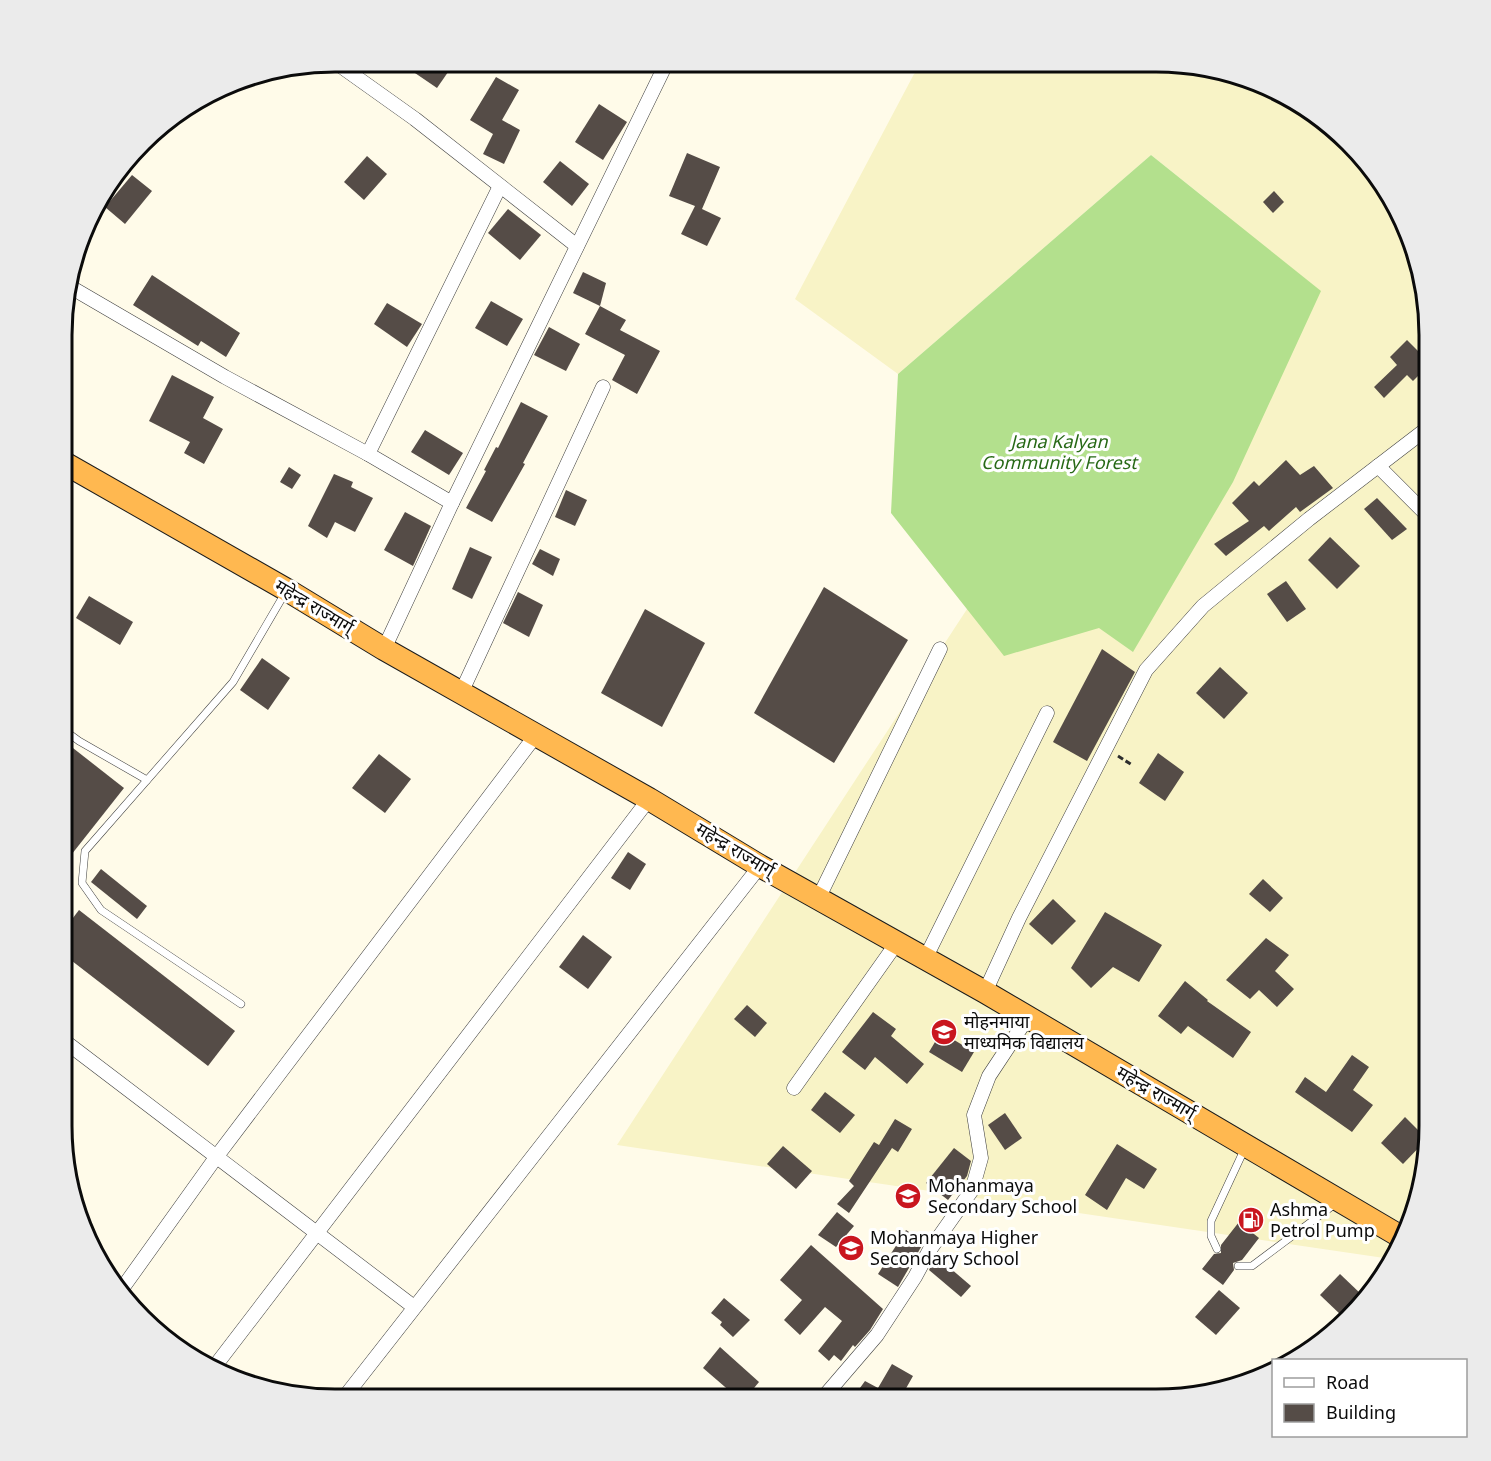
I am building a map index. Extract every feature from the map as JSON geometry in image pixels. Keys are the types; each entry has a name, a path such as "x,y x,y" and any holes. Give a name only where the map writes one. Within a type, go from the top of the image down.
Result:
{"highway":[{"name":"महेन्द्र राज्मार्ग्","path":"72,467 287,590 384,649 649,799 760,866 985,992 1396,1234"}],"street":[{"path":"349,72 415,119 577,246"},
{"path":"384,649 452,503 662,72"},
{"path":"368,454 500,186"},
{"path":"76,290 225,377 368,454 452,503"},
{"path":"461,693 603,387"},
{"path":"985,992 1019,918 1146,670 1203,606 1309,519 1419,435"},
{"path":"1378,466 1419,507"},
{"path":"818,899 940,650"},
{"path":"925,959 1047,713"},
{"path":"125,1285 217,1156 536,735"},
{"path":"218,1362 649,799"},
{"path":"351,1389 760,866"},
{"path":"794,1088 897,944"},
{"path":"835,1389 877,1335 929,1251 972,1190 981,1158 974,1115 989,1076 1028,1017"},
{"path":"72,1047 414,1307"}],"lane":[{"path":"241,1004 101,910 82,883 85,851 233,682 287,590"},
{"path":"72,736 147,780"},
{"path":"1218,1249 1210,1236 1211,1221 1246,1146"},
{"path":"1238,1266 1252,1266 1339,1200"}],"shaded area":[{"path":"916,72 1156,72 1190,74 1240,86 1272,99 1302,116 1342,149 1375,189 1399,235 1414,284 1419,335 1419,1126 1417,1160 1410,1194 1399,1226 1383,1258 617,1145 1225,214 1151,155 898,374 795,299"}],"green space":[{"name":"Jana Kalyan Community Forest","path":"1151,155 1321,291 1233,482 1133,652 1099,628 1004,656 891,513 898,374"}],"building":[{"path":"413,72 448,72 437,88"},
{"path":"496,77 519,90 502,120 520,130 504,164 483,154 493,134 470,120"},
{"path":"599,104 627,122 603,160 575,142"},
{"path":"687,153 720,167 702,209 721,218 707,246 681,234 695,206 669,196"},
{"path":"367,156 387,174 364,200 344,182"},
{"path":"560,161 589,184 572,206 543,182"},
{"path":"132,175 152,191 125,224 106,206"},
{"path":"1274,191 1284,202 1273,213 1263,202"},
{"path":"508,209 541,235 520,260 488,233"},
{"path":"583,272 606,283 600,306 573,293"},
{"path":"152,275 240,333 226,357 201,341 198,346 133,305"},
{"path":"491,301 523,319 507,346 475,328"},
{"path":"387,303 422,324 407,347 374,324"},
{"path":"600,306 626,320 620,330 660,351 637,394 612,380 625,355 585,334"},
{"path":"549,327 580,344 566,371 534,355"},
{"path":"1407,340 1419,352 1419,375 1413,381 1407,375 1384,398 1374,387 1397,365 1390,357"},
{"path":"172,375 214,397 203,418 223,429 204,464 184,453 190,442 149,421"},
{"path":"521,402 548,416 523,463 525,464 492,522 466,508"},
{"path":"425,430 463,453 449,475 411,452"},
{"path":"1286,460 1300,475 1314,466 1333,488 1300,512 1296,507 1269,531 1264,526 1226,556 1214,544 1249,521 1232,503 1254,481 1259,486"},
{"path":"289,467 301,475 292,489 280,482"},
{"path":"334,474 353,482 351,487 373,498 355,532 335,522 327,538 308,526"},
{"path":"566,490 587,500 575,526 555,517"},
{"path":"1377,498 1407,529 1392,540 1364,509"},
{"path":"405,512 431,526 413,566 384,550"},
{"path":"1330,537 1360,566 1337,589 1308,560"},
{"path":"470,547 492,557 472,599 452,589"},
{"path":"540,549 560,559 553,576 532,564"},
{"path":"1286,581 1306,609 1287,622 1267,594"},
{"path":"824,587 908,640 834,763 754,713"},
{"path":"518,592 543,605 529,637 503,623"},
{"path":"89,596 133,622 120,645 76,618"},
{"path":"645,609 705,643 662,727 601,693"},
{"path":"1102,649 1135,672 1087,761 1053,742"},
{"path":"262,658 290,678 268,710 240,690"},
{"path":"1220,667 1248,693 1224,719 1196,693"},
{"path":"72,747 124,788 72,854"},
{"path":"1158,753 1184,772 1165,801 1139,783"},
{"path":"379,754 411,779 385,813 352,788"},
{"path":"628,852 646,864 630,890 611,878"},
{"path":"101,869 147,906 137,919 91,882"},
{"path":"1263,879 1283,898 1270,912 1249,894"},
{"path":"1053,899 1076,921 1052,945 1029,924"},
{"path":"79,910 235,1031 208,1066 72,961 72,919"},
{"path":"1105,912 1162,945 1139,982 1113,967 1091,988 1071,968"},
{"path":"583,935 612,957 588,989 559,967"},
{"path":"1266,938 1289,955 1275,971 1294,989 1277,1007 1259,990 1250,999 1226,980"},
{"path":"1185,981 1207,1001 1251,1032 1233,1058 1188,1026 1181,1034 1158,1016"},
{"path":"747,1005 767,1023 755,1037 734,1019"},
{"path":"873,1012 896,1029 891,1036 924,1064 907,1084 875,1057 865,1070 842,1052"},
{"path":"941,1032 974,1052 962,1072 929,1052"},
{"path":"1352,1055 1369,1067 1353,1090 1373,1105 1352,1132 1295,1092 1305,1077 1326,1092"},
{"path":"825,1092 855,1115 840,1133 811,1110"},
{"path":"1005,1113 1022,1138 1005,1150 988,1125"},
{"path":"1405,1117 1419,1131 1418,1149 1403,1164 1381,1143"},
{"path":"895,1119 912,1129 898,1152 892,1148 849,1213 837,1204 854,1186 849,1181 874,1142 879,1145"},
{"path":"1117,1144 1157,1169 1144,1189 1126,1178 1107,1210 1085,1195"},
{"path":"783,1146 812,1171 796,1189 767,1164"},
{"path":"954,1148 971,1161 967,1176 948,1200 926,1183"},
{"path":"837,1212 854,1226 836,1247 818,1235"},
{"path":"1239,1222 1259,1238 1242,1260 1233,1263 1234,1270 1223,1285 1202,1269 1214,1254 1221,1253 1221,1245"},
{"path":"906,1230 924,1242 898,1287 878,1274"},
{"path":"811,1245 883,1309 870,1330 855,1347 853,1345 841,1361 834,1355 829,1361 818,1351 842,1321 825,1307 800,1335 784,1320 802,1300 780,1280"},
{"path":"936,1256 971,1286 961,1297 929,1270"},
{"path":"1340,1274 1359,1293 1340,1314 1320,1295"},
{"path":"1219,1290 1240,1308 1216,1335 1195,1317"},
{"path":"724,1298 750,1320 733,1337 720,1325 722,1322 711,1313"},
{"path":"720,1347 759,1382 753,1389 727,1389 703,1368"},
{"path":"892,1364 913,1376 906,1389 859,1389 865,1381 878,1388"}],"place":[{"name":"मोहनमाया माध्यमिक विद्यालय","path":"944,1032"},
{"name":"Mohanmaya Secondary School","path":"908,1196"},
{"name":"Ashma Petrol Pump","path":"1251,1220"},
{"name":"Mohanmaya Higher Secondary School","path":"851,1248"}]}
